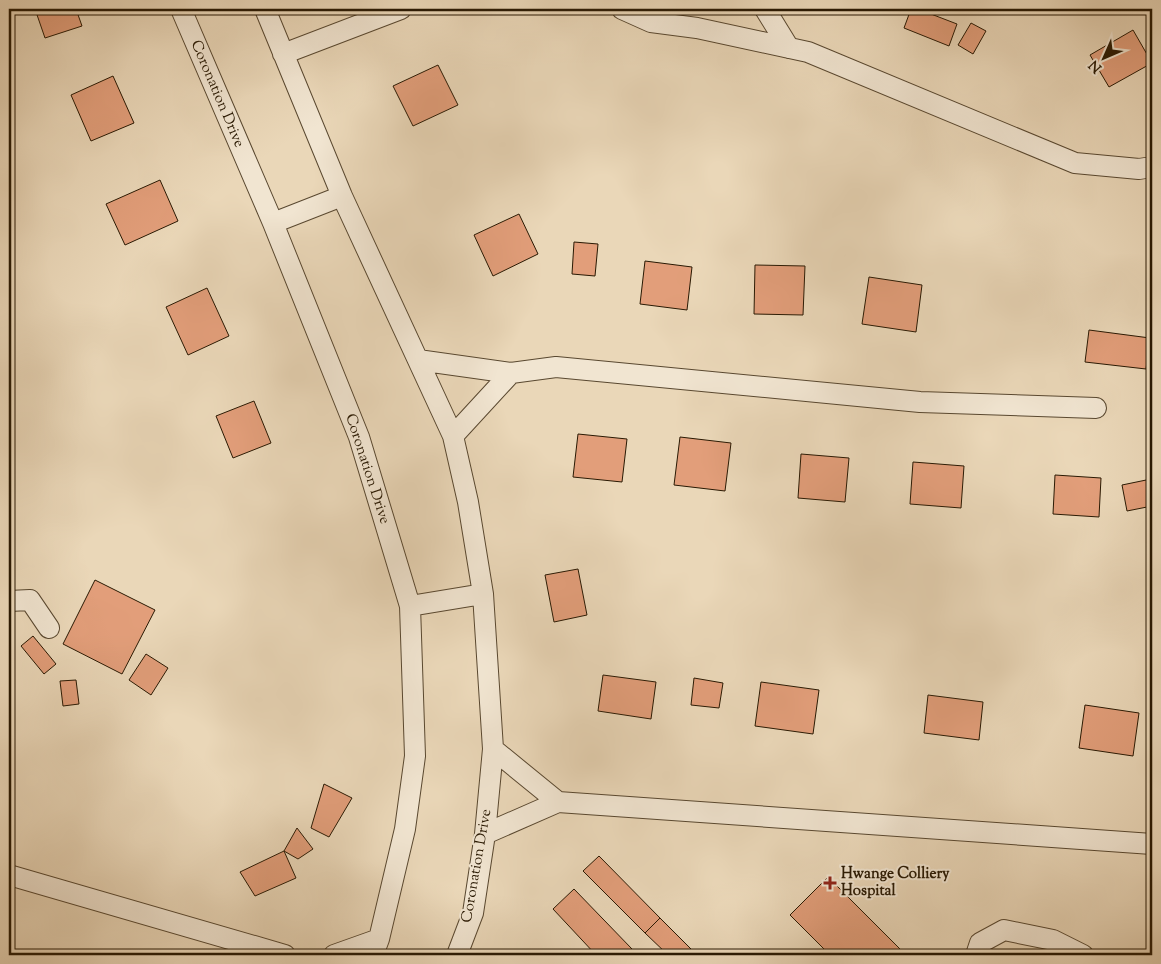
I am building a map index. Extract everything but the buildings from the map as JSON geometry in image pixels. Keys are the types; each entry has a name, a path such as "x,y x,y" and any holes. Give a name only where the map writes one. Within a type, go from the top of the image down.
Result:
{"street":[{"name":"Coronation Drive","path":"181,9 273,223 359,437 410,606 415,756 405,829 376,947"},
{"name":"Coronation Drive","path":"265,9 342,196 453,436 468,502 483,594 493,749 486,834 473,913 457,955"},
{"path":"283,54 401,9"},
{"path":"622,9 651,22 697,28 808,52 1074,164 1139,169 1152,167"},
{"path":"765,9 790,48"},
{"path":"273,223 342,196"},
{"path":"418,360 511,373 556,367 920,402 1096,408"},
{"path":"453,436 511,373"},
{"path":"410,606 483,594"},
{"path":"9,601 30,600 49,628"},
{"path":"493,749 558,802"},
{"path":"486,834 558,802 1152,844"},
{"path":"9,875 285,955"},
{"path":"976,955 980,943 1004,930 1053,940 1083,955"},
{"path":"334,955 376,947"}],"place":[{"name":"Hwange Colliery Hospital","path":"830,883"}]}
